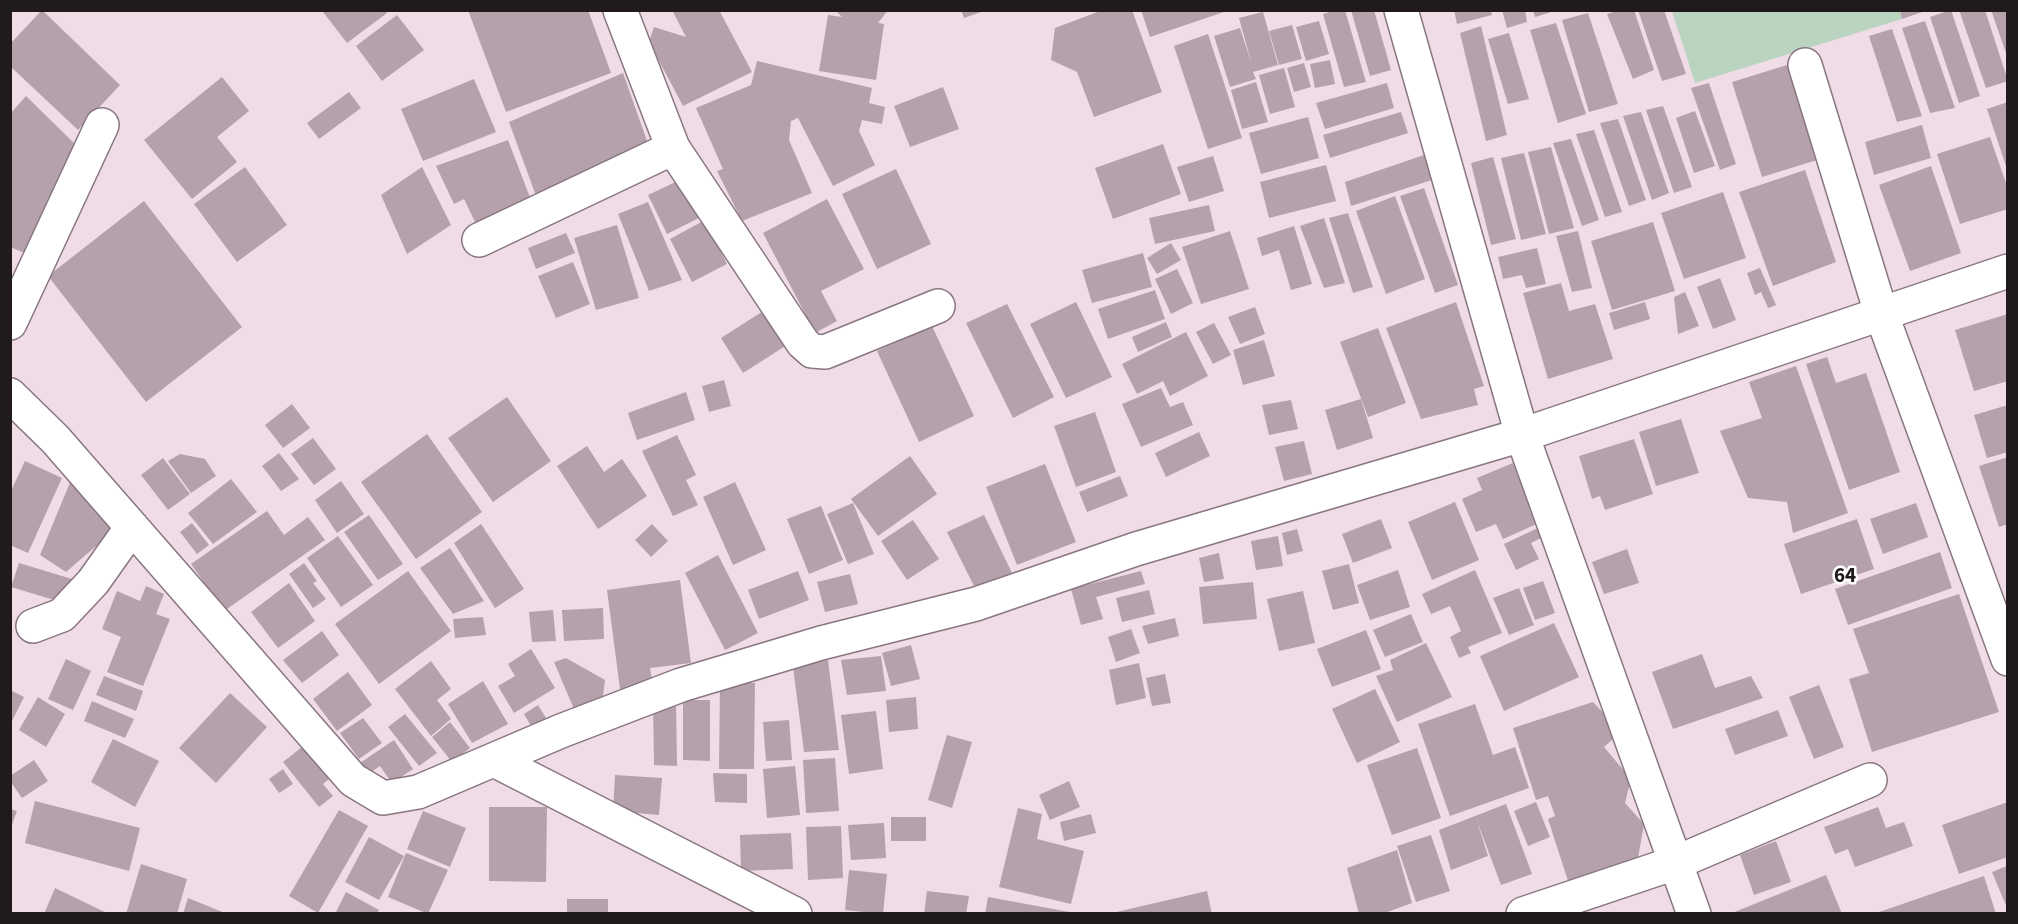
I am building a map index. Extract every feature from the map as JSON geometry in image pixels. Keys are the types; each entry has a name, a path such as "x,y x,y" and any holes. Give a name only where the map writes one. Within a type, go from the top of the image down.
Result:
{"street":[{"path":"620,10 673,147 803,343 812,351 825,352 938,306"},
{"path":"1401,10 1522,435 1694,914"},
{"path":"1805,65 1881,313 2007,659"},
{"path":"10,323 102,125"},
{"path":"479,240 673,147"},
{"path":"10,395 55,438 353,780 384,798 418,792 681,685 821,643 976,604 1136,549 1522,435 2007,271"},
{"path":"33,626 62,615 93,582 132,527"},
{"path":"494,760 795,914"},
{"path":"1523,914 1675,863 1869,780"}],"green space":[{"path":"1900,10 1902,19 1695,83 1672,11"}],"building":[{"path":"42,10 120,85 78,130 10,66 10,44"},
{"path":"385,10 387,13 347,43 323,12"},
{"path":"468,10 588,10 611,73 506,112"},
{"path":"672,10 719,10 752,72 683,106 649,42 654,27 686,37"},
{"path":"835,10 888,10 878,23 884,24 876,80 819,71 828,15 842,17"},
{"path":"961,10 984,10 984,11 964,18"},
{"path":"1103,10 1132,10 1162,92 1094,117 1077,72 1051,60 1055,28"},
{"path":"1141,10 1223,10 1224,12 1150,37"},
{"path":"1345,10 1366,82 1344,87 1323,14"},
{"path":"1351,10 1374,10 1391,70 1370,76"},
{"path":"1454,10 1491,10 1492,15 1457,24"},
{"path":"1502,10 1525,10 1527,22 1507,28"},
{"path":"1533,10 1555,10 1555,11 1535,17"},
{"path":"1620,10 1634,10 1654,70 1633,79 1607,14"},
{"path":"1638,10 1664,10 1686,74 1662,81"},
{"path":"1900,10 1925,10 1925,11 1902,19"},
{"path":"1951,10 1980,96 1959,103 1930,17"},
{"path":"1959,10 1985,10 2008,81 1986,88"},
{"path":"1991,10 2008,10 2008,56 2007,56"},
{"path":"1263,12 1278,65 1253,72 1256,79 1230,87 1214,36 1240,28 1252,65 1239,18"},
{"path":"1588,13 1618,104 1589,112 1562,20"},
{"path":"397,15 424,50 382,81 356,46"},
{"path":"1319,21 1329,54 1306,61 1296,27"},
{"path":"1925,21 1955,108 1930,113 1902,28"},
{"path":"1556,23 1586,114 1558,123 1530,30"},
{"path":"1292,25 1302,59 1279,65 1269,31"},
{"path":"1481,26 1507,135 1486,141 1460,33"},
{"path":"1892,29 1922,116 1897,122 1869,36"},
{"path":"1509,33 1529,99 1508,104 1488,39"},
{"path":"1208,34 1242,138 1208,149 1174,46"},
{"path":"1330,60 1335,84 1315,88 1310,64"},
{"path":"757,61 872,88 869,103 885,107 882,124 862,120 859,131 875,165 833,186 798,118 791,121 789,140 812,193 742,221 717,171 723,169 696,108 751,85"},
{"path":"1304,63 1311,87 1294,92 1287,68"},
{"path":"1787,65 1817,160 1762,177 1732,82"},
{"path":"1284,68 1295,107 1270,114 1259,75"},
{"path":"623,73 653,158 539,204 509,122"},
{"path":"222,77 249,111 217,137 237,162 192,199 144,140"},
{"path":"474,79 496,132 423,161 401,109"},
{"path":"1256,82 1268,122 1242,129 1231,90"},
{"path":"1387,83 1394,108 1325,129 1316,103"},
{"path":"1709,83 1736,164 1720,170 1691,88"},
{"path":"943,87 959,129 910,147 894,106"},
{"path":"349,92 361,108 319,139 307,123"},
{"path":"26,96 75,144 32,256 10,247 10,114"},
{"path":"2008,102 2008,169 2007,169 1987,109"},
{"path":"1663,106 1692,187 1674,193 1646,110"},
{"path":"1695,111 1715,166 1694,173 1676,118"},
{"path":"1401,112 1408,133 1330,158 1323,135"},
{"path":"1641,112 1669,193 1652,200 1623,116"},
{"path":"1308,117 1319,158 1261,174 1249,133"},
{"path":"1618,119 1646,200 1629,206 1600,123"},
{"path":"1922,125 1931,158 1874,175 1865,142"},
{"path":"1594,130 1622,212 1605,217 1576,134"},
{"path":"1990,137 2008,189 2008,209 1960,224 1937,154"},
{"path":"1571,139 1599,220 1582,226 1553,143"},
{"path":"508,140 531,200 476,224 464,199 454,204 436,166"},
{"path":"1163,144 1181,194 1113,219 1095,168"},
{"path":"1551,147 1574,228 1549,234 1528,152"},
{"path":"1524,153 1546,234 1521,240 1501,158"},
{"path":"1424,155 1432,180 1351,206 1345,182"},
{"path":"1213,156 1224,191 1189,202 1177,167"},
{"path":"1493,157 1516,239 1491,245 1471,163"},
{"path":"1326,165 1336,201 1269,218 1260,182"},
{"path":"1931,166 1961,253 1910,271 1879,185"},
{"path":"245,167 287,225 237,262 194,204"},
{"path":"422,167 451,225 407,254 381,195"},
{"path":"896,169 931,244 877,269 842,194"},
{"path":"1805,170 1836,262 1773,286 1739,192"},
{"path":"684,178 703,216 667,234 648,195"},
{"path":"1424,188 1458,285 1435,293 1400,196"},
{"path":"1723,192 1746,258 1684,279 1661,213"},
{"path":"1395,196 1425,279 1386,294 1356,211"},
{"path":"827,199 864,269 821,291 837,321 815,333 763,233"},
{"path":"144,201 242,327 146,402 48,276"},
{"path":"648,202 682,280 649,291 618,214"},
{"path":"1209,205 1215,231 1155,244 1149,218"},
{"path":"1348,213 1373,287 1353,293 1329,218"},
{"path":"1324,218 1345,283 1324,288 1300,226"},
{"path":"705,220 727,264 692,282 670,239"},
{"path":"1653,222 1675,291 1612,310 1591,241"},
{"path":"617,225 639,298 596,310 574,238"},
{"path":"1294,226 1312,284 1291,290 1279,250 1262,256 1257,238"},
{"path":"1230,231 1249,289 1201,304 1182,247"},
{"path":"1578,231 1592,288 1572,292 1556,236"},
{"path":"566,233 575,253 536,269 528,248"},
{"path":"1171,243 1181,260 1157,274 1147,258"},
{"path":"1537,248 1546,284 1526,288 1522,275 1503,279 1498,257"},
{"path":"1143,253 1152,287 1092,303 1082,270"},
{"path":"573,262 590,304 556,318 538,276"},
{"path":"1760,268 1776,305 1768,308 1761,292 1755,295 1747,273"},
{"path":"1177,269 1193,303 1171,314 1155,279"},
{"path":"1720,278 1736,320 1713,329 1697,287"},
{"path":"1561,283 1569,311 1595,304 1613,359 1548,379 1523,293"},
{"path":"1155,290 1165,319 1108,339 1098,309"},
{"path":"1685,292 1699,326 1678,334 1674,297"},
{"path":"1076,302 1112,377 1066,398 1030,324"},
{"path":"1456,302 1484,386 1474,389 1478,405 1421,419 1386,328"},
{"path":"1645,302 1650,319 1614,330 1609,313"},
{"path":"1007,304 1054,397 1013,418 966,323"},
{"path":"1255,307 1265,334 1240,344 1228,317"},
{"path":"768,308 790,343 743,373 721,338"},
{"path":"2008,314 2008,381 1974,391 1955,330"},
{"path":"1166,322 1172,337 1138,352 1132,337"},
{"path":"1214,323 1231,355 1213,364 1196,332"},
{"path":"932,326 974,416 919,442 877,351"},
{"path":"1378,328 1406,403 1368,417 1340,342"},
{"path":"1186,332 1208,376 1170,396 1163,381 1137,394 1122,364"},
{"path":"1264,340 1275,376 1243,385 1233,350"},
{"path":"1827,357 1836,383 1866,373 1900,472 1849,490 1806,364"},
{"path":"1796,366 1848,513 1793,533 1787,502 1748,498 1720,431 1762,418 1749,382"},
{"path":"724,380 731,406 709,412 702,386"},
{"path":"1161,388 1170,407 1183,402 1193,425 1141,447 1122,404"},
{"path":"686,392 695,420 637,440 628,413"},
{"path":"507,397 551,461 493,502 448,438"},
{"path":"1361,399 1373,438 1337,450 1325,410"},
{"path":"1291,400 1298,429 1269,435 1262,405"},
{"path":"292,404 310,428 283,448 265,425"},
{"path":"2008,405 2008,452 1987,458 1974,415"},
{"path":"1095,412 1116,472 1076,487 1054,426"},
{"path":"1681,419 1699,473 1656,486 1639,432"},
{"path":"1199,432 1210,456 1166,477 1155,453"},
{"path":"427,434 482,512 416,559 361,482"},
{"path":"677,435 696,475 686,480 698,505 673,516 642,451"},
{"path":"313,438 336,469 314,485 291,454"},
{"path":"1634,439 1653,494 1605,510 1600,496 1592,499 1579,456"},
{"path":"1304,441 1312,474 1284,481 1275,447"},
{"path":"587,446 604,472 622,459 647,496 598,529 557,466"},
{"path":"279,453 299,479 281,491 262,466"},
{"path":"180,454 205,459 216,476 191,493 168,461"},
{"path":"910,456 937,494 878,536 851,499"},
{"path":"2008,457 2008,524 1999,527 1979,466"},
{"path":"163,458 190,494 168,510 141,475"},
{"path":"25,461 62,478 28,553 10,545 10,493"},
{"path":"1513,463 1539,523 1503,539 1496,524 1476,532 1462,499 1482,490 1477,478"},
{"path":"1045,464 1076,542 1017,565 986,487"},
{"path":"1120,476 1128,496 1087,512 1079,492"},
{"path":"231,479 257,512 213,544 188,513"},
{"path":"71,480 116,529 66,572 40,555"},
{"path":"341,481 364,514 337,533 315,500"},
{"path":"735,482 766,550 733,565 703,497"},
{"path":"1455,502 1479,560 1432,580 1408,522"},
{"path":"853,503 874,554 848,564 827,514"},
{"path":"1916,503 1928,537 1883,554 1870,519"},
{"path":"821,506 843,560 809,574 787,519"},
{"path":"267,511 284,535 308,517 325,540 224,611 191,564"},
{"path":"369,515 403,564 378,580 344,532"},
{"path":"984,515 1012,573 974,586 947,532"},
{"path":"1381,519 1392,548 1353,563 1342,534"},
{"path":"1857,519 1874,569 1801,594 1784,544"},
{"path":"913,520 939,559 907,580 881,541"},
{"path":"192,523 209,545 197,554 180,532"},
{"path":"481,524 524,589 495,608 454,543"},
{"path":"652,524 668,541 651,557 635,540"},
{"path":"1538,528 1543,537 1531,543 1539,559 1516,570 1504,544"},
{"path":"1297,529 1303,551 1287,555 1282,533"},
{"path":"338,536 373,585 341,607 307,558"},
{"path":"1278,536 1283,566 1256,570 1251,541"},
{"path":"450,548 484,601 453,614 420,568"},
{"path":"1627,549 1639,583 1604,594 1592,562"},
{"path":"1940,552 1952,588 1848,625 1835,589"},
{"path":"1219,553 1224,579 1204,582 1199,558"},
{"path":"718,555 758,633 725,650 685,573"},
{"path":"19,563 72,579 64,603 11,587"},
{"path":"304,563 317,581 313,583 326,599 313,608 289,574"},
{"path":"1349,564 1359,603 1333,610 1322,571"},
{"path":"1398,570 1410,607 1370,620 1357,585"},
{"path":"1475,570 1502,633 1468,647 1471,653 1459,658 1450,637 1461,631 1450,606 1431,614 1422,594"},
{"path":"408,571 451,631 379,684 335,624"},
{"path":"798,571 809,600 759,619 748,590"},
{"path":"1141,571 1145,584 1096,597 1103,619 1081,625 1071,589"},
{"path":"850,574 858,604 825,612 817,582"},
{"path":"680,580 691,663 650,668 653,685 620,689 607,590"},
{"path":"1543,581 1555,613 1535,620 1523,588"},
{"path":"1253,582 1257,619 1203,624 1199,587"},
{"path":"289,583 315,621 278,648 251,612"},
{"path":"146,586 164,594 156,614 170,619 143,686 107,672 121,637 102,629 117,591 140,601"},
{"path":"1519,588 1534,625 1509,635 1493,598"},
{"path":"1149,590 1155,614 1122,622 1116,598"},
{"path":"1303,591 1315,643 1279,651 1267,599"},
{"path":"1959,594 1999,712 1872,752 1849,679 1869,673 1853,629"},
{"path":"603,608 604,639 564,641 562,610"},
{"path":"553,610 556,641 532,642 529,612"},
{"path":"1411,614 1423,642 1385,657 1373,630"},
{"path":"483,617 486,635 455,638 453,619"},
{"path":"1175,618 1179,636 1148,644 1142,626"},
{"path":"1554,623 1579,677 1504,711 1480,656"},
{"path":"1131,629 1140,653 1116,662 1108,637"},
{"path":"1366,630 1381,669 1332,687 1317,649"},
{"path":"322,631 339,655 302,683 283,660"},
{"path":"1426,643 1452,697 1397,722 1376,676 1393,670 1390,660"},
{"path":"911,645 920,679 891,686 882,653"},
{"path":"531,649 555,688 514,713 498,686 515,676 508,664"},
{"path":"1702,654 1715,688 1751,676 1763,698 1673,729 1652,672"},
{"path":"881,656 886,691 847,695 841,660"},
{"path":"566,658 605,680 603,696 574,709 554,662"},
{"path":"66,659 91,671 73,710 48,699"},
{"path":"828,660 839,750 804,752 793,667"},
{"path":"431,661 451,689 437,700 451,719 431,736 395,689"},
{"path":"1139,663 1146,698 1116,705 1109,670"},
{"path":"348,672 372,705 337,731 313,699"},
{"path":"1165,674 1171,703 1152,706 1146,678"},
{"path":"104,676 143,691 136,711 96,695"},
{"path":"483,681 508,724 472,743 448,704"},
{"path":"720,682 755,683 754,769 719,769"},
{"path":"1819,685 1844,747 1814,759 1789,697"},
{"path":"1375,689 1400,742 1357,763 1332,709"},
{"path":"10,690 24,697 10,725"},
{"path":"230,693 267,727 216,783 179,748"},
{"path":"38,697 65,714 46,747 19,730"},
{"path":"916,697 918,729 889,732 886,700"},
{"path":"683,700 710,700 710,761 683,760"},
{"path":"92,701 134,719 125,738 84,721"},
{"path":"1593,702 1609,719 1613,739 1604,747 1631,779 1625,803 1644,824 1638,858 1568,881 1548,819 1555,816 1548,796 1536,800 1513,728"},
{"path":"676,703 677,766 654,765 653,704"},
{"path":"1475,704 1493,755 1515,747 1529,788 1450,816 1418,724"},
{"path":"538,705 546,718 531,726 524,714"},
{"path":"1778,710 1788,736 1735,755 1725,729"},
{"path":"876,711 883,769 849,774 841,715"},
{"path":"405,714 437,753 419,766 388,727"},
{"path":"363,718 382,743 359,759 340,733"},
{"path":"789,720 792,760 766,761 763,722"},
{"path":"450,722 470,748 452,762 432,737"},
{"path":"947,735 972,742 952,808 928,800"},
{"path":"113,739 159,761 135,807 91,782"},
{"path":"394,740 413,769 392,783 380,766 367,775 360,763"},
{"path":"302,747 329,779 323,784 333,796 319,807 283,762"},
{"path":"1417,748 1441,818 1392,835 1367,765"},
{"path":"835,758 839,811 806,813 803,760"},
{"path":"34,760 48,781 22,798 10,781 10,776"},
{"path":"795,766 800,815 767,818 763,769"},
{"path":"283,769 293,784 279,793 269,779"},
{"path":"713,773 747,774 747,803 715,802"},
{"path":"615,775 662,778 659,815 613,811"},
{"path":"1069,781 1080,807 1050,820 1039,795"},
{"path":"35,801 140,828 129,871 25,843"},
{"path":"1536,802 1550,837 1528,846 1514,811"},
{"path":"2008,802 2008,857 1959,874 1942,825"},
{"path":"1506,804 1532,874 1501,885 1477,821 1488,856 1451,870 1439,830"},
{"path":"489,807 547,807 546,882 489,881"},
{"path":"1878,807 1886,828 1904,822 1913,846 1855,867 1848,849 1835,854 1824,827"},
{"path":"1018,808 1042,814 1037,839 1084,851 1071,904 999,887"},
{"path":"10,809 17,811 11,827 10,826"},
{"path":"339,810 368,826 318,913 289,896"},
{"path":"423,811 466,828 450,867 407,849"},
{"path":"1091,814 1096,833 1064,841 1060,822"},
{"path":"891,817 926,817 926,841 891,841"},
{"path":"884,823 886,858 851,860 848,825"},
{"path":"841,826 843,878 808,880 806,827"},
{"path":"791,833 793,869 741,871 740,835"},
{"path":"1431,835 1450,891 1416,902 1397,846"},
{"path":"369,837 404,856 379,900 345,882"},
{"path":"1776,841 1791,882 1754,895 1740,855"},
{"path":"1397,850 1412,903 1382,914 1359,914 1347,868"},
{"path":"406,853 448,870 428,914 388,897"},
{"path":"141,864 187,879 177,914 126,914"},
{"path":"2007,866 2007,908 1992,872"},
{"path":"849,870 887,874 883,914 845,910"},
{"path":"1826,875 1842,914 1732,914 1732,913"},
{"path":"1984,876 1996,914 1879,914 1879,912"},
{"path":"55,888 109,914 44,914"},
{"path":"927,891 969,896 966,914 924,914"},
{"path":"1207,891 1212,914 1112,914 1112,913"},
{"path":"346,892 379,910 377,914 335,914"},
{"path":"988,897 1070,912 1070,914 985,914"},
{"path":"188,898 225,913 225,914 183,914"},
{"path":"567,899 608,899 608,914 567,914"}],"district":[{"name":"64","path":"1845,577"}]}
